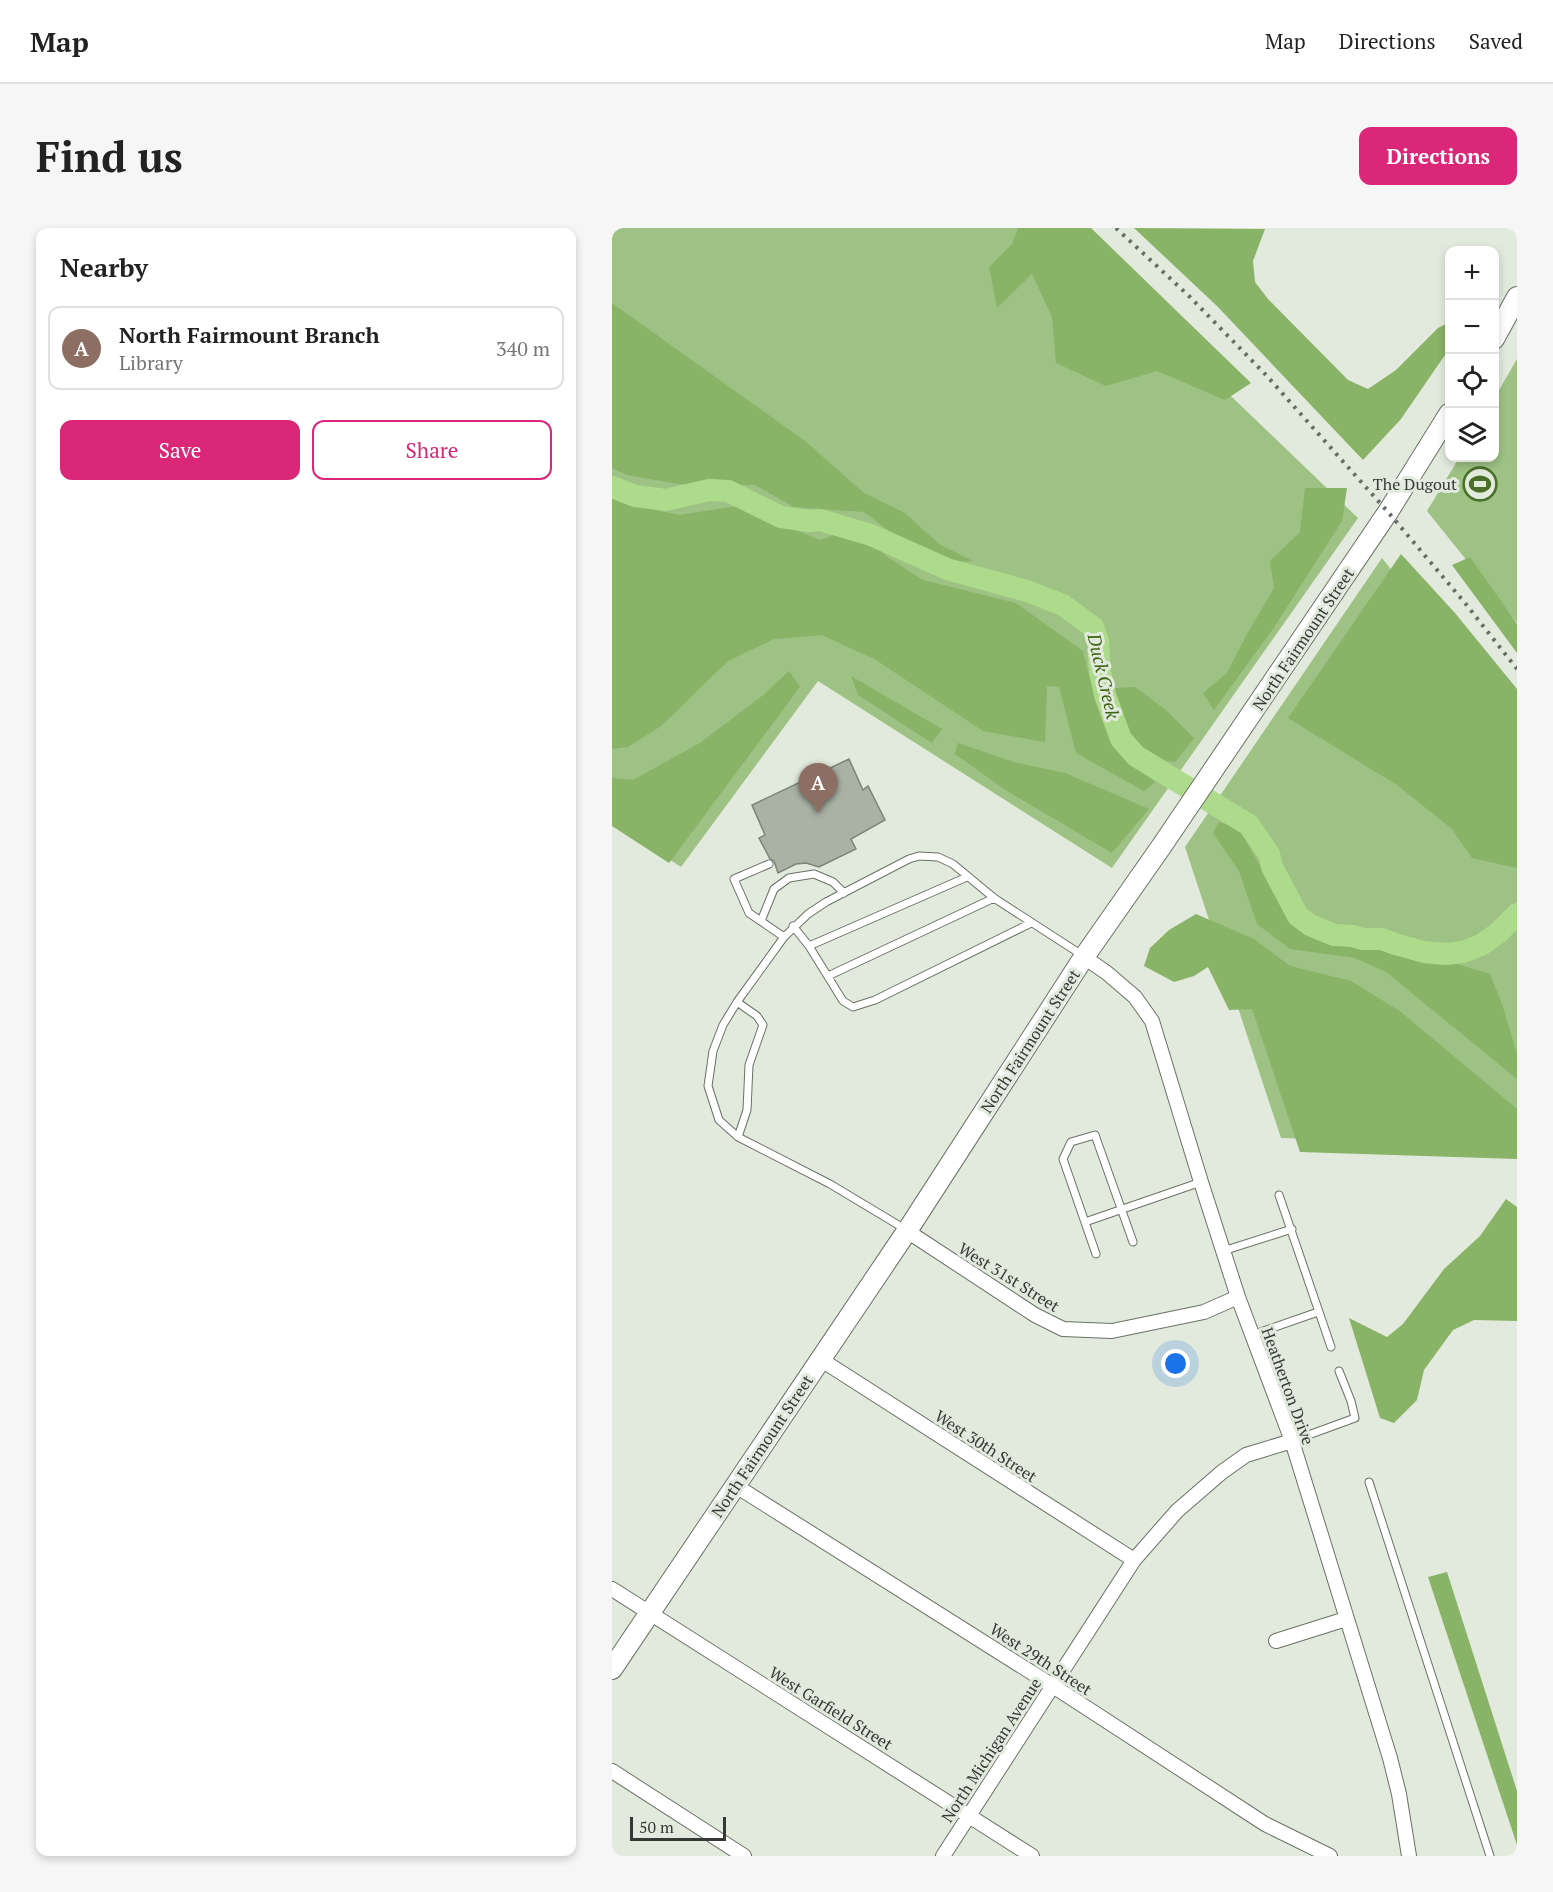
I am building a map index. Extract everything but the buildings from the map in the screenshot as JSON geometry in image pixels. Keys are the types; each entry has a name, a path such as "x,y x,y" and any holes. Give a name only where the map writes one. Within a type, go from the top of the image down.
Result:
{"street":[{"path":"1499,330 1517,297"},
{"name":"North Fairmount Street","path":"612,1669 907,1231 1084,957 1382,521 1445,420"},
{"name":"Heatherton Drive","path":"1084,957 1135,997 1152,1021 1238,1297 1292,1441 1390,1758 1400,1794 1409,1856"},
{"name":"West 31st Street","path":"907,1231 1035,1315 1063,1329 1112,1331 1204,1312 1238,1297"},
{"name":"West 30th Street","path":"820,1359 1134,1560"},
{"name":"North Michigan Avenue","path":"943,1856 1134,1560 1177,1511 1222,1472 1246,1455 1292,1441"},
{"name":"West 29th Street","path":"736,1486 1053,1686 1265,1824 1330,1856"},
{"name":"West Garfield Street","path":"612,1589 1032,1856"},
{"path":"1276,1641 1346,1619"},
{"path":"612,1771 744,1856"}],"lane":[{"path":"907,1231 830,1185 738,1137 719,1120 708,1086 713,1051 723,1025 737,1002 793,926 817,908 844,893 919,856 938,857 953,864 994,898 1084,957"},
{"path":"769,864 734,879 749,913 784,936"},
{"path":"761,921 774,889 789,878 814,874 833,882 844,893"},
{"path":"809,946 967,877"},
{"path":"828,976 994,898"},
{"path":"793,926 809,946 843,1001 853,1007 874,1000 1030,923"},
{"path":"737,1002 757,1016 763,1025 748,1065 747,1110 738,1137"},
{"path":"1096,1254 1063,1159 1071,1142 1095,1135 1133,1242"},
{"path":"1085,1222 1201,1182"},
{"path":"1279,1195 1331,1347"},
{"path":"1223,1251 1292,1229"},
{"path":"1252,1335 1318,1312"},
{"path":"1292,1441 1355,1418 1339,1371"},
{"path":"1369,1482 1490,1856"}],"green space":[{"path":"612,228 1056,228 1358,518 1112,868 818,681 681,867 612,821"},
{"path":"1018,228 1091,228 1251,383 1225,400 1157,371 1106,386 1056,363 1052,317 1032,274 997,308 989,267 1012,244"},
{"path":"1134,228 1265,229 1253,261 1255,282 1268,299 1348,380 1368,389 1396,370 1438,328 1445,324 1445,355 1401,419 1363,460 1217,306"},
{"path":"612,303 805,441 864,493 905,513 939,544 973,561 949,562 902,541 864,512 794,507 755,485 678,484 627,475 612,468"},
{"name":"The Dugout","path":"1517,359 1517,623 1427,511 1457,462 1499,462 1499,390"},
{"path":"1305,488 1347,488 1342,521 1273,629 1214,710 1203,693 1227,673 1274,588 1270,561 1300,532"},
{"path":"612,497 627,504 679,515 738,506 820,540 864,524 886,556 923,580 1016,603 1083,651 1088,672 1117,751 1155,782 1144,791 1076,753 1059,687 1047,686 1045,742 983,731 876,660 822,635 774,639 728,661 661,726 628,747 612,749"},
{"path":"1401,554 1455,613 1517,689 1517,868 1472,858 1451,828 1397,785 1288,718"},
{"path":"1470,557 1517,624 1517,653 1452,565"},
{"path":"1382,558 1517,729 1517,1144 1281,1138 1185,847"},
{"path":"789,671 800,687 669,863 612,826 612,778 633,780 700,743 762,696"},
{"path":"851,676 942,729 932,743 858,695"},
{"path":"1135,687 1167,711 1194,738 1175,762 1150,758 1128,740 1115,708 1114,688"},
{"path":"958,743 1017,763 1065,773 1149,809 1112,853 1007,791 955,754"},
{"path":"1219,822 1238,828 1281,901 1316,923 1378,945 1438,958 1490,974 1517,1054 1517,1079 1386,972 1355,958 1290,949 1257,924 1239,871 1213,833"},
{"path":"1196,914 1254,939 1290,966 1351,981 1401,1012 1517,1109 1517,1159 1300,1152 1252,1009 1229,1010 1208,967 1194,976 1174,982 1144,966 1150,948 1169,930"},
{"path":"1506,1199 1517,1207 1517,1321 1474,1320 1453,1330 1424,1370 1417,1400 1394,1423 1380,1418 1349,1318 1387,1337 1403,1324 1444,1269 1480,1236"},
{"path":"1447,1572 1517,1791 1517,1845 1428,1577"}],"waterway":[{"name":"Duck Creek","path":"612,487 635,496 666,500 709,490 728,491 781,517 809,521 820,520 871,535 947,569 1027,591 1063,605 1093,627 1098,641 1100,672 1105,695 1121,739 1136,756 1249,825 1269,854 1272,867 1298,916 1310,925 1334,935 1382,939 1424,952 1445,954 1463,952 1481,945 1498,933 1517,914"}],"railway":[{"path":"1116,228 1189,296 1266,375 1388,512 1517,669"}],"place":[{"name":"The Dugout","path":"1480,484"},
{"name":"North Fairmount Branch","path":"818,813"}]}
